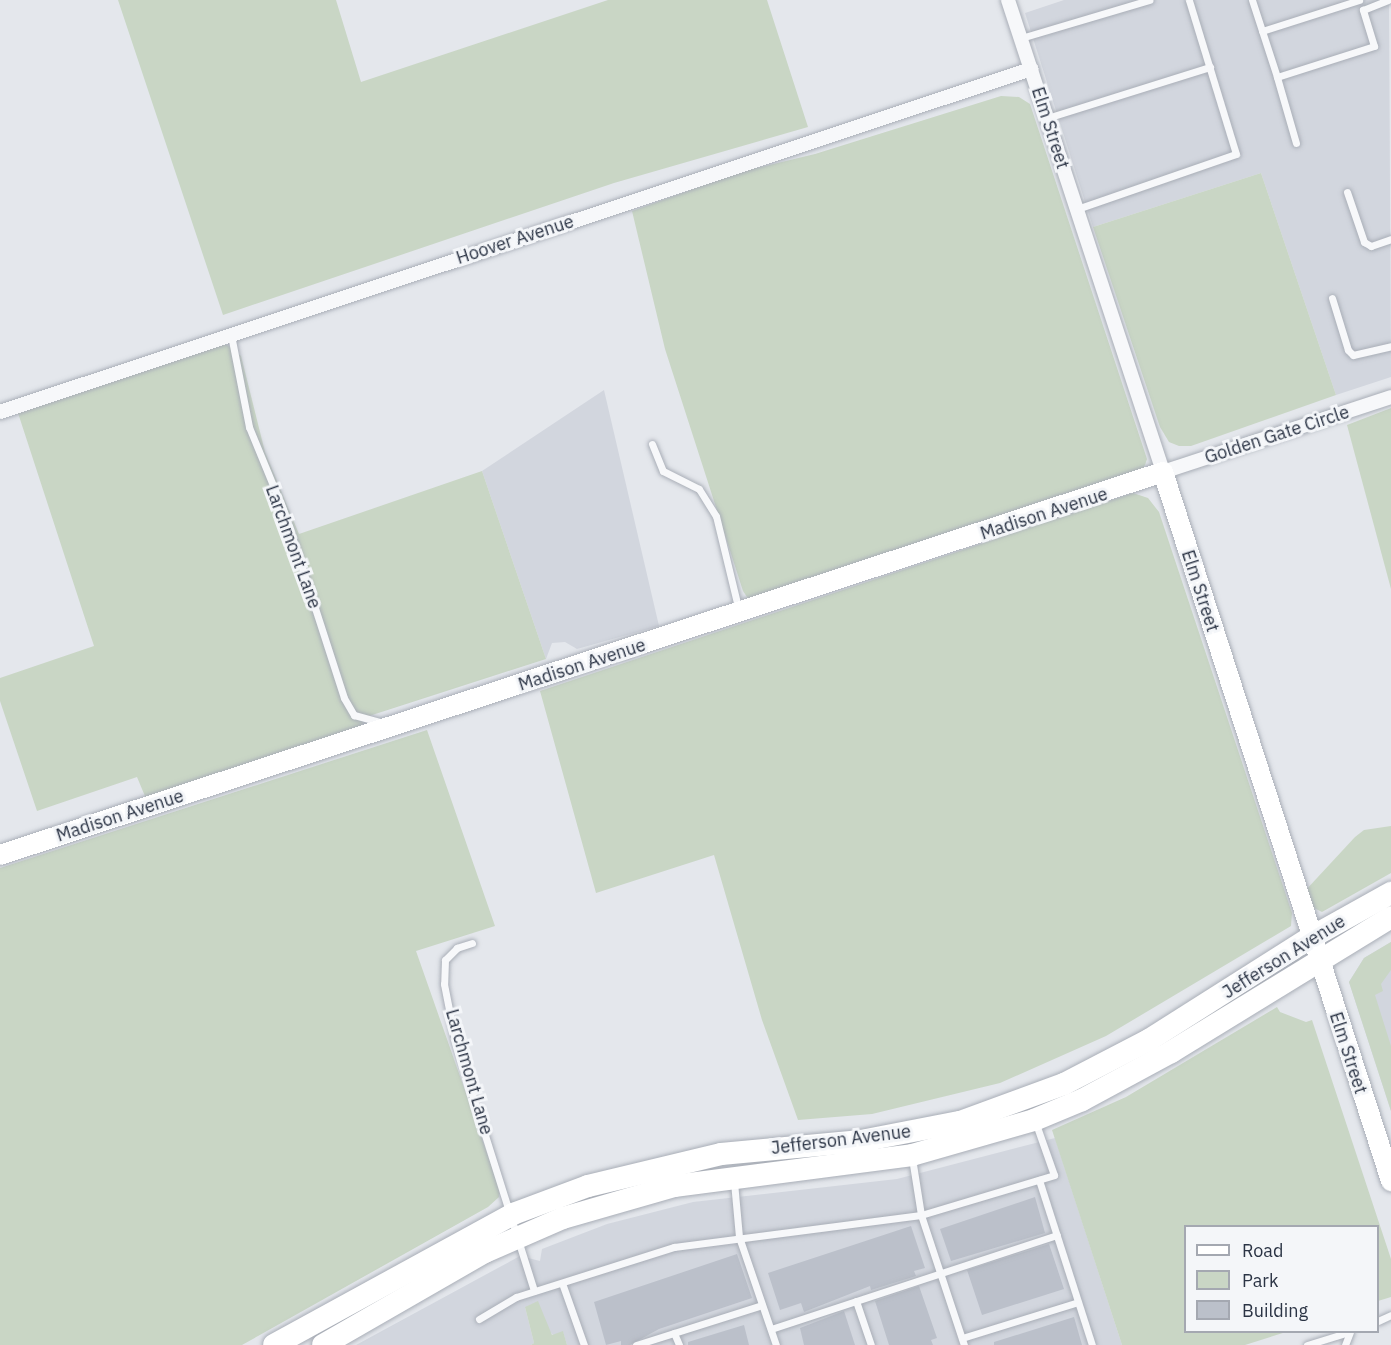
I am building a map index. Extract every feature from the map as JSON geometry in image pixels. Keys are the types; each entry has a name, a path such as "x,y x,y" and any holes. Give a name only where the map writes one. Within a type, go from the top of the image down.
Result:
{"main road":[{"name":"Jefferson Avenue","path":"274,1345 513,1214 588,1186 721,1154 861,1141 960,1122 1011,1106 1064,1084 1149,1040 1310,938 1391,893"},
{"name":"Jefferson Avenue","path":"323,1345 486,1252 563,1218 674,1186 912,1155 1034,1120 1082,1100 1171,1052 1391,917"},
{"path":"912,1155 914,1146 979,1125 1011,1106"}],"street":[{"name":"Elm Street","path":"1008,0 1163,472 1318,963 1391,1181"},
{"name":"Hoover Avenue","path":"0,411 1031,69"},
{"name":"Golden Gate Circle","path":"1163,472 1391,397"},
{"name":"Madison Avenue","path":"0,855 1163,472"}],"lane":[{"path":"1021,38 1149,0"},
{"path":"1077,210 1233,156 1237,150 1189,0"},
{"path":"1252,0 1296,143"},
{"path":"1262,31 1360,0 1374,46 1277,77"},
{"path":"1363,10 1388,0"},
{"path":"1047,118 1210,67"},
{"path":"1347,192 1364,242 1371,246 1391,239"},
{"path":"1332,298 1348,350 1353,355 1391,346"},
{"name":"Larchmont Lane","path":"231,334 249,427 284,512 344,698 354,715 395,726"},
{"path":"652,444 663,471 699,489 716,516 740,613"},
{"name":"Larchmont Lane","path":"472,943 457,948 445,960 444,984 455,1040 513,1214"},
{"path":"479,1319 516,1297 674,1247 921,1215 1054,1175 1034,1120"},
{"path":"912,1155 921,1215 963,1342 1078,1302"},
{"path":"733,1177 739,1237 776,1345"},
{"path":"1040,1180 1092,1345"},
{"path":"513,1214 534,1291"},
{"path":"771,1329 1057,1235"},
{"path":"562,1282 584,1345"},
{"path":"856,1301 871,1345"},
{"path":"636,1345 762,1305"},
{"path":"675,1333 679,1345"},
{"path":"1307,1345 1347,1333"}],"shaded area":[{"path":"1064,0 1389,0 1391,377 1336,395 1261,173 1093,227 1025,13"},
{"path":"604,390 659,626 577,649 565,642 552,643 546,659 482,471"},
{"path":"1391,942 1391,1111 1349,982 1364,958"},
{"path":"1055,1138 1122,1345 567,1345 563,1332 553,1335 525,1307 534,1343 531,1345 356,1345 520,1256 540,1261 542,1249 607,1224 693,1202 897,1179"}],"green space":[{"path":"118,0 336,0 361,82 608,0 767,0 808,127 614,183 223,315"},
{"path":"1001,96 1019,97 1030,104 1147,459 1145,465 1142,470 749,600 743,591 665,349 632,211 744,171 815,154"},
{"path":"1261,173 1336,395 1191,446 1179,446 1169,442 1160,427 1093,227"},
{"path":"218,345 227,345 241,356 265,452 299,534 482,471 546,659 366,717 361,726 147,801 137,777 37,811 0,701 0,678 94,646 18,413"},
{"path":"1391,408 1391,589 1347,425"},
{"path":"1133,493 1148,498 1159,512 1292,913 1291,926 1106,1036 1000,1083 872,1114 798,1120 762,1020 714,855 596,893 540,691"},
{"path":"427,730 495,926 416,951 500,1190 499,1197 488,1207 242,1345 0,1345 0,868"},
{"path":"1391,826 1391,873 1322,912 1312,907 1304,892 1355,837 1364,830"},
{"path":"1391,942 1391,970 1381,984 1383,991 1375,995 1391,1046 1391,1111 1349,982 1364,958"},
{"path":"1277,1007 1280,1012 1306,1022 1312,1020 1391,1259 1391,1297 1379,1301 1379,1225 1184,1225 1184,1333 1283,1333 1245,1345 1122,1345 1052,1130 1126,1097"},
{"path":"538,1301 552,1335 563,1331 567,1345 531,1345 534,1343 525,1307"}],"building":[{"path":"1035,1197 1045,1233 951,1261 940,1229"},
{"path":"911,1226 925,1268 914,1271 916,1276 871,1290 870,1286 804,1312 801,1303 780,1310 768,1273"},
{"path":"1049,1244 1064,1289 982,1315 967,1270"},
{"path":"737,1254 752,1298 659,1329 630,1345 621,1345 621,1341 606,1345 594,1302"},
{"path":"919,1286 937,1338 931,1340 933,1345 889,1345 875,1301"},
{"path":"844,1311 855,1345 804,1345 800,1328"},
{"path":"1074,1317 1082,1345 994,1345 994,1342"},
{"path":"744,1325 749,1345 688,1345 688,1342"}]}
